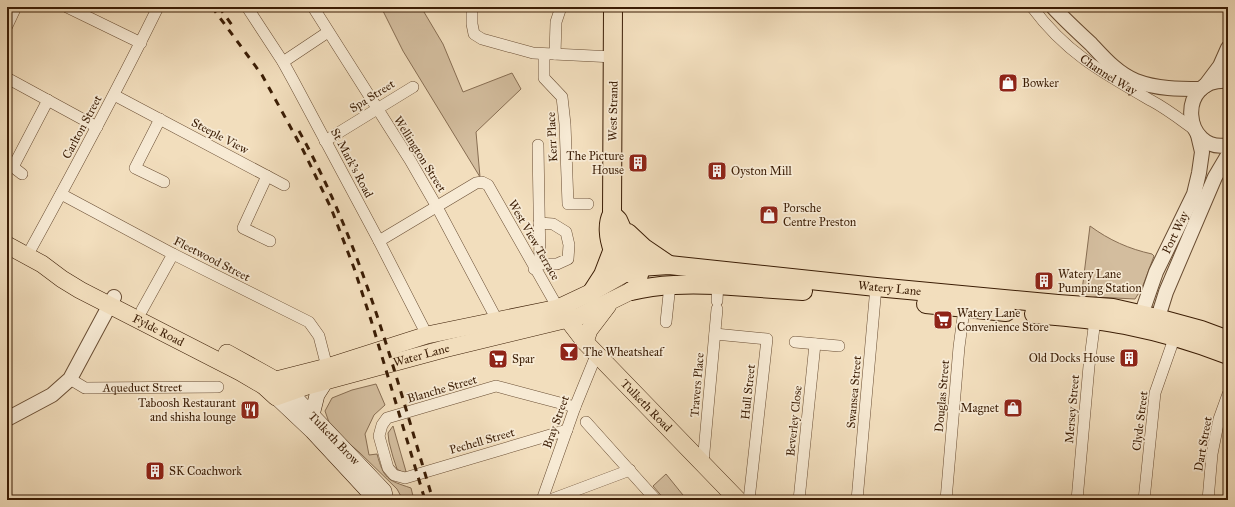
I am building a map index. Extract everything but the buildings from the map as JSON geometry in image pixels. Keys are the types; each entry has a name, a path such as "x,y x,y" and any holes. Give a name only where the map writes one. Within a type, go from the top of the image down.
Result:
{"highway":[{"name":"West Strand","path":"613,7 614,57 612,214 608,221 609,241 619,261 634,276"},
{"path":"612,214 618,220 622,231 634,276 681,276 696,284"},
{"path":"622,231 631,234 644,248 669,265"},
{"path":"592,292 603,275 613,249"},
{"name":"Watery Lane","path":"634,276 669,265 717,292"},
{"name":"Watery Lane","path":"634,276 651,286 696,284 717,292 876,292 965,301 1095,320 1147,323"},
{"name":"Watery Lane","path":"965,301 1058,304 1113,308 1147,323 1228,340"},
{"name":"Watery Lane","path":"1176,330 1208,347 1228,355"}],"main road":[{"name":"Fylde Road","path":"7,245 34,260 62,279 112,301 276,389"},
{"name":"Watery Lane","path":"563,313 592,292 609,284 634,276"},
{"name":"Watery Lane","path":"563,313 580,316 612,300 634,276"},
{"path":"545,324 573,334 585,342 592,325 612,300"},
{"name":"Fylde Road","path":"112,301 142,310 243,361 276,389"},
{"name":"Water Lane","path":"327,374 426,335 497,320 563,313"},
{"name":"Water Lane","path":"276,389 327,374 444,349 545,324 563,313"},
{"name":"Tulketh Road","path":"563,313 585,342 738,500"},
{"path":"312,415 317,395 327,374"},
{"name":"Tulketh Brow","path":"276,389 312,415 384,491 386,500"},
{"name":"Tulketh Brow","path":"276,389 312,431 376,500"}],"street":[{"path":"7,26 16,7"},
{"path":"67,7 141,43"},
{"name":"Carlton Street","path":"34,260 61,194 141,43 158,7"},
{"name":"St Mark's Road","path":"247,7 283,62 379,241 426,335"},
{"name":"Wellington Street","path":"313,7 410,160 437,207 497,320"},
{"path":"472,7 472,24 474,34 482,39 531,53 614,57"},
{"path":"555,54 556,22 561,7"},
{"name":"Channel Way","path":"1032,7 1043,22 1061,41 1088,63 1153,102 1197,132"},
{"name":"Channel Way","path":"1053,7 1113,66 1135,80 1152,86 1171,89 1203,88 1210,83 1228,81"},
{"path":"283,62 328,32"},
{"path":"1203,88 1220,66 1228,48"},
{"name":"Kerr Place","path":"544,54 544,78 562,97 564,110 568,204 588,204"},
{"path":"7,78 97,127"},
{"name":"Spa Street","path":"325,141 413,86"},
{"name":"Port Way","path":"1147,323 1156,272 1194,194 1200,173 1202,152 1197,132 1190,116 1194,98 1203,88"},
{"name":"Steeple View","path":"114,95 284,185"},
{"path":"22,174 13,167 48,100"},
{"path":"160,119 135,168 164,182"},
{"path":"1197,132 1207,142 1216,145 1228,145"},
{"path":"538,145 538,266 557,264 568,258 569,245 566,232 553,224 539,223"},
{"name":"Port Way","path":"1147,323 1166,292 1215,177 1228,155"},
{"path":"267,176 243,228 270,241"},
{"name":"West View Terrace","path":"437,207 476,183 482,182 488,185 538,266 563,313"},
{"name":"Fleetwood Street","path":"61,194 172,254 309,322 319,336 327,374"},
{"path":"379,241 437,207"},
{"path":"142,310 172,254"},
{"path":"666,322 670,284"},
{"name":"Travers Place","path":"703,463 715,334 717,292"},
{"name":"Swansea Street","path":"857,500 876,292"},
{"path":"7,418 52,395 70,379 112,301"},
{"name":"Douglas Street","path":"946,500 959,347 965,301"},
{"name":"Mersey Street","path":"1077,500 1089,366 1095,320"},
{"name":"Clyde Street","path":"1144,500 1155,393 1176,330"},
{"name":"Hull Street","path":"715,334 767,339 749,500"},
{"path":"795,342 839,346"},
{"name":"Beverley Close","path":"799,500 815,344"},
{"name":"Bray Street","path":"542,500 575,407 597,354"},
{"name":"Aqueduct Street","path":"70,379 85,388 218,387"},
{"name":"Blanche Street","path":"405,478 394,475 388,468 379,436 382,425 387,418 496,386 575,407"},
{"name":"Dart Street","path":"1208,500 1212,454 1219,419 1228,394"},
{"path":"586,422 656,500"},
{"name":"Pechell Street","path":"405,478 567,430"},
{"path":"550,500 630,470"}],"shaded area":[{"path":"381,7 421,7 443,44 463,92 512,73 521,89 476,132 480,177 403,51"},
{"path":"1090,226 1104,236 1154,256 1142,288 1135,299 1096,297 1081,299"},
{"path":"376,384 385,405 374,415 365,434 369,455 377,454 382,469 388,477 397,483 411,488 414,500 403,500 397,489 359,452 331,428 325,411 332,398 352,390"},
{"path":"393,426 407,475 397,469 393,457 388,433"},
{"path":"666,474 687,500 665,500 653,486"}],"railway":[{"path":"212,7 262,75 303,150 331,208 354,268 371,320 425,500"},
{"path":"219,7 232,25"},
{"path":"299,131 322,175 360,265 391,359 433,500"}],"place":[{"name":"Bowker","path":"1008,83"},
{"name":"The Picture House","path":"638,163"},
{"name":"Oyston Mill","path":"717,171"},
{"name":"Porsche Centre Preston","path":"769,215"},
{"name":"Watery Lane Pumping Station","path":"1044,281"},
{"name":"Watery Lane Convenience Store","path":"943,320"},
{"name":"The Wheatsheaf","path":"569,352"},
{"name":"Old Docks House","path":"1129,358"},
{"name":"Spar","path":"498,359"},
{"name":"Magnet","path":"1013,408"},
{"name":"Taboosh Restaurant and shisha lounge","path":"250,410"},
{"name":"SK Coachwork","path":"155,471"}]}
